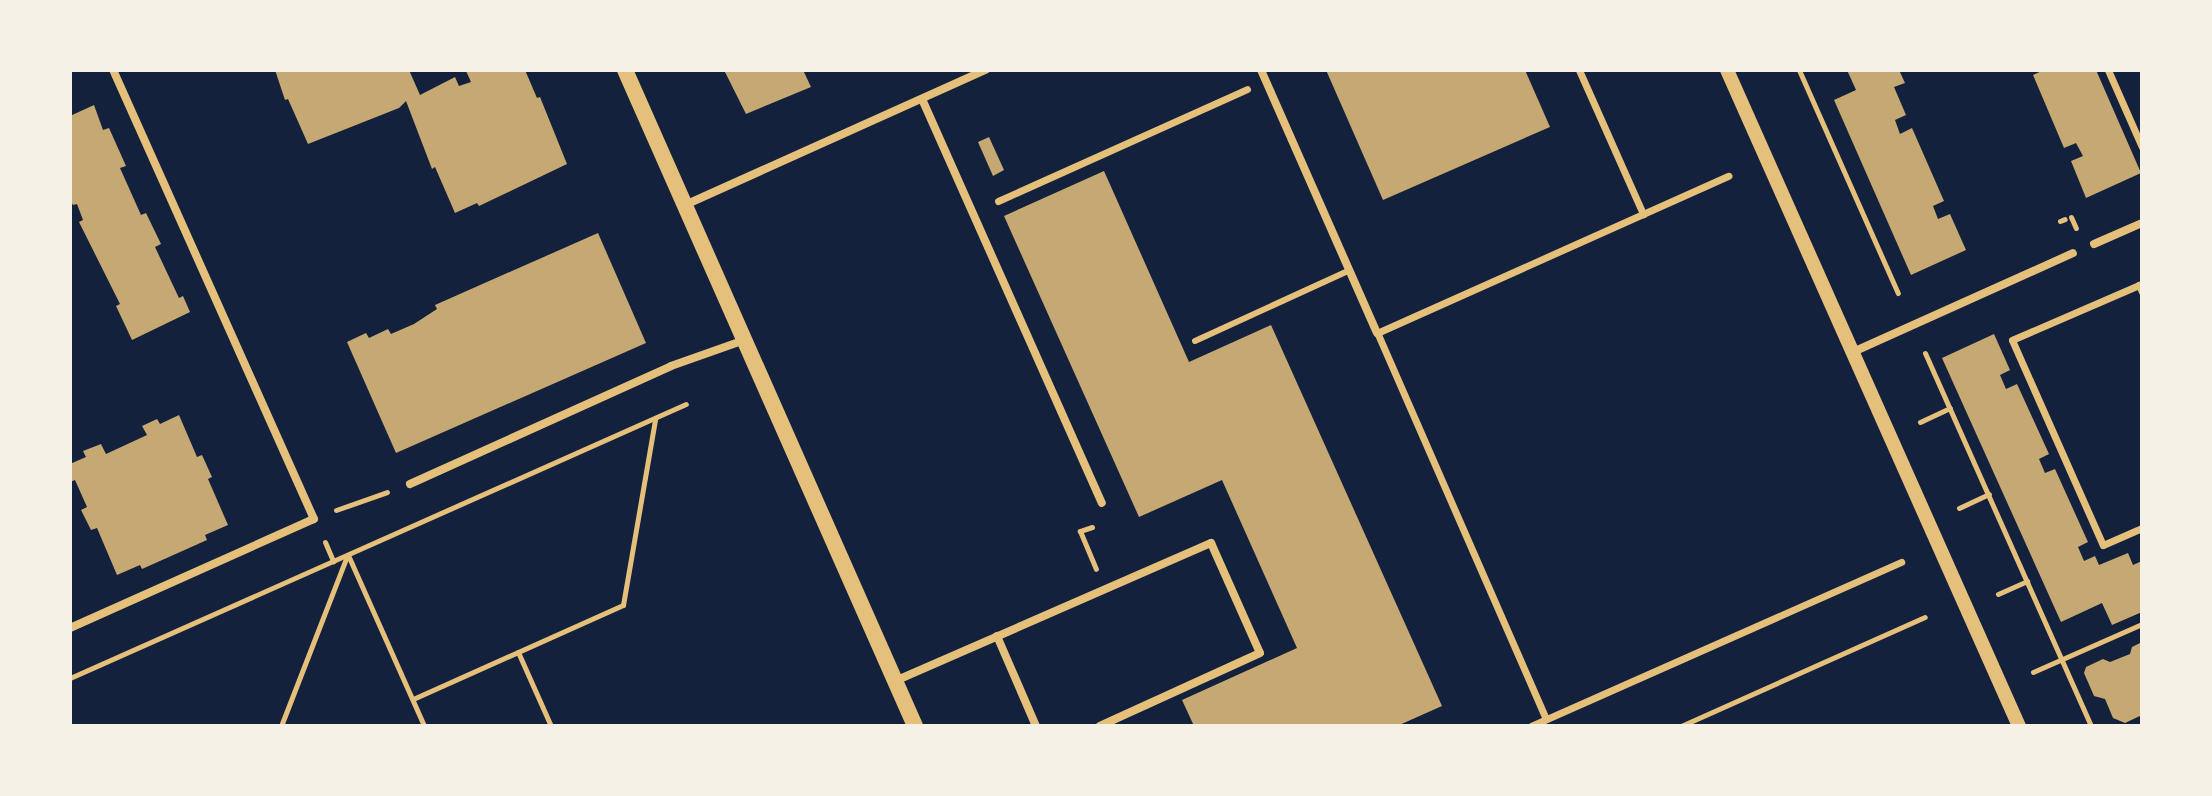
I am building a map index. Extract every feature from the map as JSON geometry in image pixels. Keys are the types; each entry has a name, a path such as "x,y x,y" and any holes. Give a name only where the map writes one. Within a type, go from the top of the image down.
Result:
{"main road":[{"path":"625,70 915,726"}],"street":[{"path":"70,628 314,519 113,70"},
{"path":"685,205 986,70"},
{"path":"1261,70 1546,719"},
{"path":"1579,70 1643,214"},
{"path":"1727,70 2019,726"},
{"path":"2108,70 2142,147"},
{"path":"998,201 1247,89"},
{"path":"922,99 1102,503"},
{"path":"1377,333 1728,176"},
{"path":"2094,244 2142,223"},
{"path":"1853,352 2073,253"},
{"path":"2142,292 2139,285 2012,340 2103,545 2142,528"},
{"path":"410,484 671,366 745,340"},
{"path":"895,681 1211,543 1260,653 1100,726"},
{"path":"1531,726 1901,562"},
{"path":"997,636 1036,726"}],"lane":[{"path":"1195,341 1350,270"}],"path":[{"path":"1799,70 1898,293"},
{"path":"1925,353 2091,726"},
{"path":"70,678 686,404"},
{"path":"1920,422 1950,408"},
{"path":"413,699 623,605 655,418"},
{"path":"335,511 410,484"},
{"path":"1959,508 1989,494"},
{"path":"1102,503 1109,520 1080,531 1105,589"},
{"path":"325,542 333,561"},
{"path":"348,555 424,726"},
{"path":"281,726 348,555"},
{"path":"1998,594 2027,581"},
{"path":"1681,726 1925,617"},
{"path":"2033,672 2142,624"},
{"path":"518,652 551,726"}],"building":[{"path":"275,70 409,70 420,95 455,77 459,86 471,82 466,71 469,70 525,70 537,98 540,97 567,164 479,206 477,203 455,213 435,167 432,169 406,101 399,108 308,144 288,99 285,100"},
{"path":"724,70 803,70 811,87 746,114"},
{"path":"1326,70 1525,70 1550,127 1383,200"},
{"path":"1847,70 1899,70 1905,83 1894,87 1906,115 1895,120 1900,134 1912,128 1944,201 1933,206 1938,219 1950,214 1966,250 1911,275 1834,100 1856,90"},
{"path":"2044,70 2096,70 2141,173 2086,198 2071,161 2083,156 2076,143 2064,148 2033,75"},
{"path":"94,105 103,130 109,128 126,166 120,168 141,215 146,213 161,244 155,247 179,298 183,296 190,312 132,340 116,306 120,304 79,222 83,220 77,204 73,205 70,200 70,116"},
{"path":"989,137 1004,170 993,176 978,142"},
{"path":"1104,171 1189,362 1271,325 1442,706 1397,726 1194,726 1182,700 1297,648 1222,480 1139,517 1004,216"},
{"path":"598,233 646,343 396,453 347,342 366,333 369,338 388,329 391,334 437,309 435,305"},
{"path":"1994,334 2010,370 2000,375 2006,389 2017,384 2049,454 2039,459 2045,473 2055,469 2088,542 2078,547 2084,561 2095,556 2099,565 2128,553 2133,565 2142,561 2142,612 2112,625 2102,603 2061,622 1942,358"},
{"path":"179,415 197,457 202,455 212,477 208,479 228,525 205,535 207,540 142,569 140,565 117,575 97,528 91,530 81,510 87,507 75,480 70,482 70,464 86,457 83,451 101,444 106,454 147,435 142,426 157,419 160,424"},
{"path":"2142,642 2142,715 2125,723 2113,718 2105,699 2094,696 2084,673 2086,667 2103,659 2110,662 2130,654 2132,647"}]}
